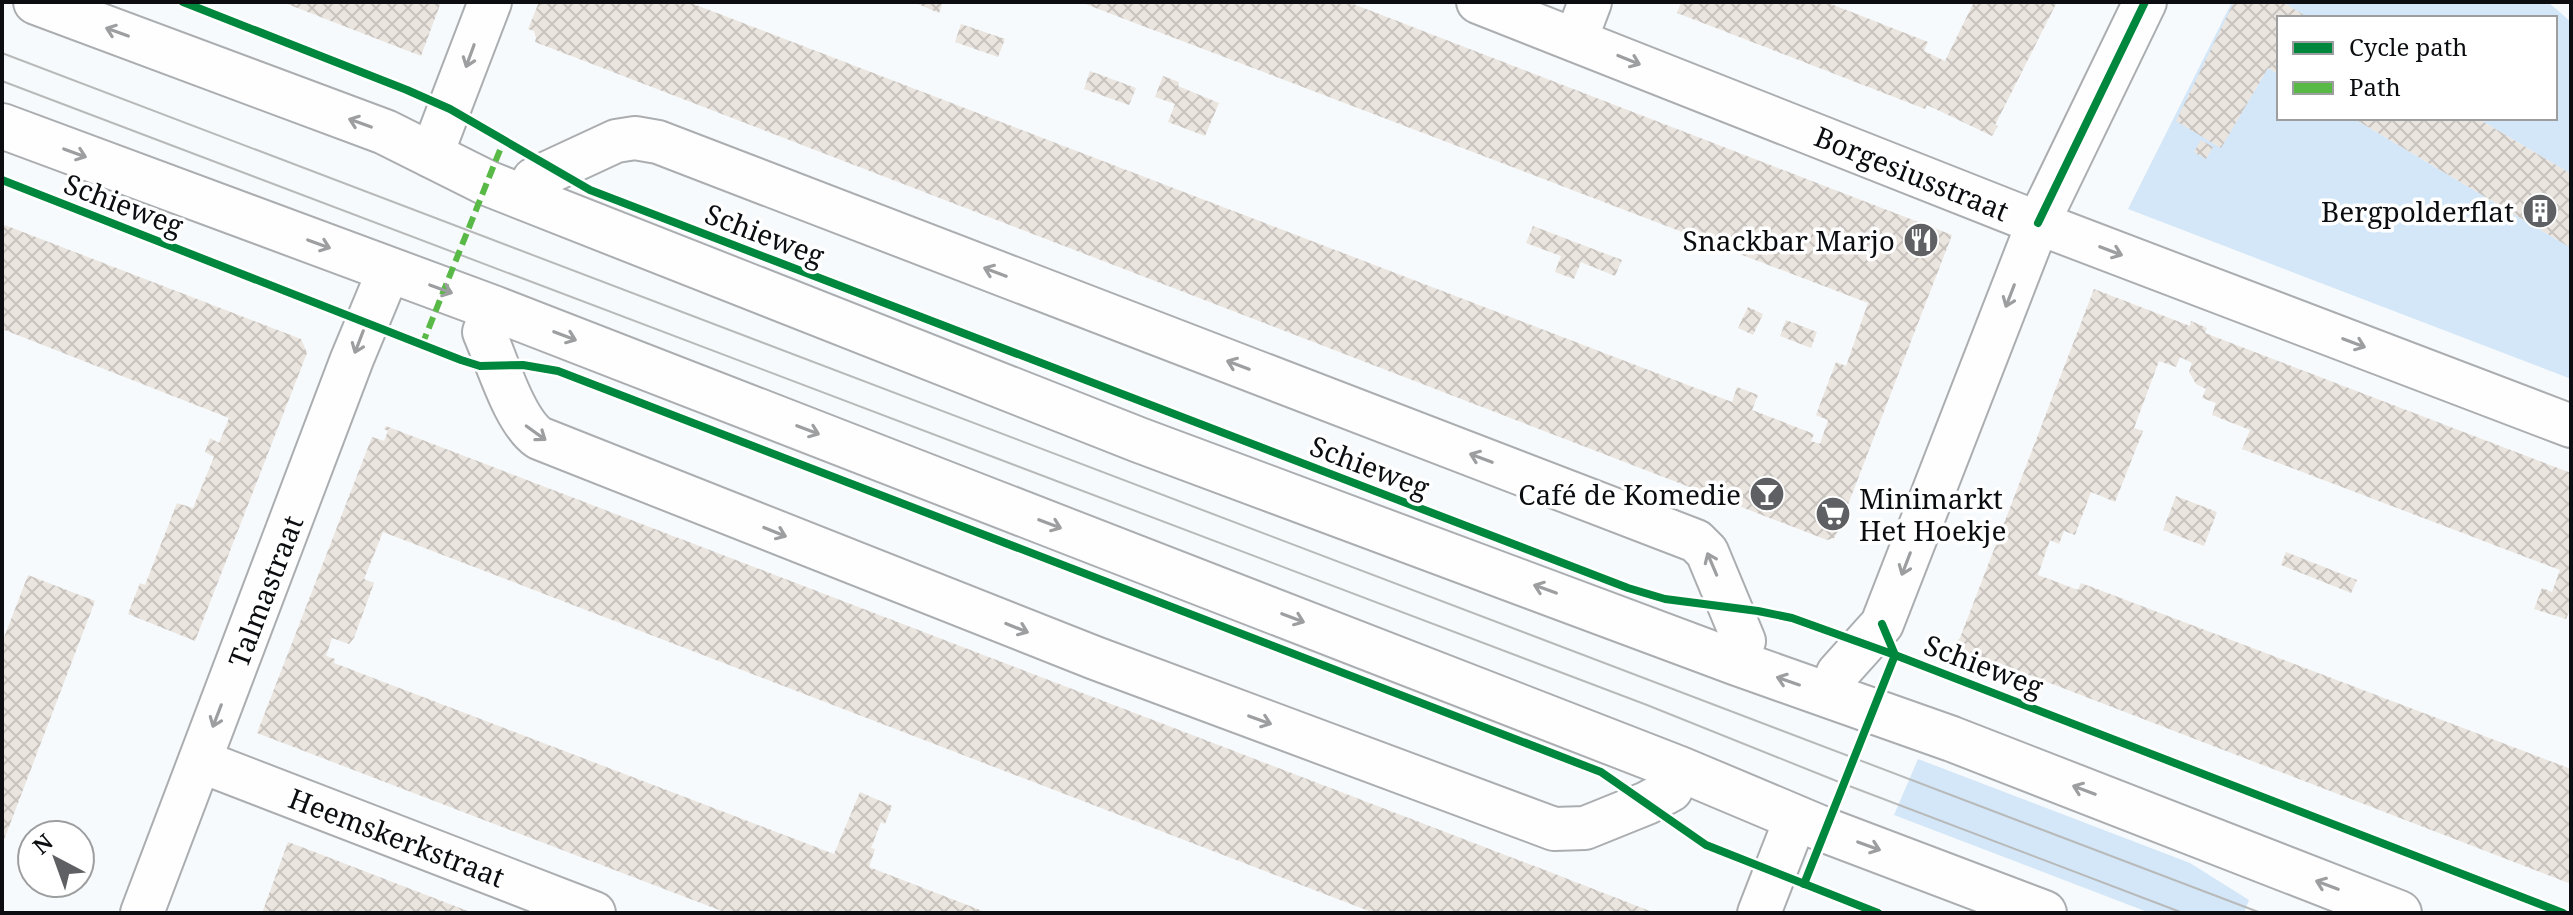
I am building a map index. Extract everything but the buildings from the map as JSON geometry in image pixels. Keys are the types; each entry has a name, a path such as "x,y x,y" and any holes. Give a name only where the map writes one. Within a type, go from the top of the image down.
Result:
{"main road":[{"name":"Schieweg","path":"36,2 385,132 526,199 1139,440 1737,663 1952,739 2399,913"},
{"name":"Schieweg","path":"2,126 493,308 2044,913"}],"street":[{"path":"431,156 490,2"},
{"name":"Borgesiusstraat","path":"1478,2 1583,21 2038,223 2571,426"},
{"path":"1829,695 1838,673 1882,624 2038,223 2145,2"},
{"name":"Schieweg","path":"526,199 534,179 616,141 635,138 672,148 1696,541 1707,552 1744,641 1737,663"},
{"name":"Talmastraat","path":"142,913 352,359 389,270"},
{"path":"493,308 484,332 519,415 530,432 539,438 1095,658 1554,829 1585,828 1647,803 1671,790 1680,769"},
{"name":"Heemskerkstraat","path":"200,761 594,913"},
{"path":"1759,913 1796,818"}],"shaded area":[{"path":"2234,2 2221,147 2268,68 2277,73 2277,120 2356,120 2571,248 2571,379 2128,209"},
{"path":"2282,2 2548,2 2571,22 2571,174 2480,120 2557,120 2557,16 2306,16"},
{"path":"1918,759 2190,863 2249,900 2244,913 2150,913 1894,815"}],"tram line":[{"path":"2,53 2261,913"},
{"path":"2,81 1647,705 2183,913"}],"marked path":[{"path":"422,345 504,140"}],"cycle path":[{"path":"183,2 450,109 590,190 1628,588 1665,599 1792,618 2563,913"},
{"path":"2038,223 2145,2"},
{"path":"2,180 461,360 480,366 523,365 558,371 1601,772 1706,845 1878,913"},
{"path":"1804,884 1895,655 1882,624"}],"place":[{"name":"Bergpolderflat","path":"2540,211"},
{"name":"Snackbar Marjo","path":"1921,240"},
{"name":"Café de Komedie","path":"1767,494"},
{"name":"Minimarkt Het Hoekje","path":"1833,514"}]}
